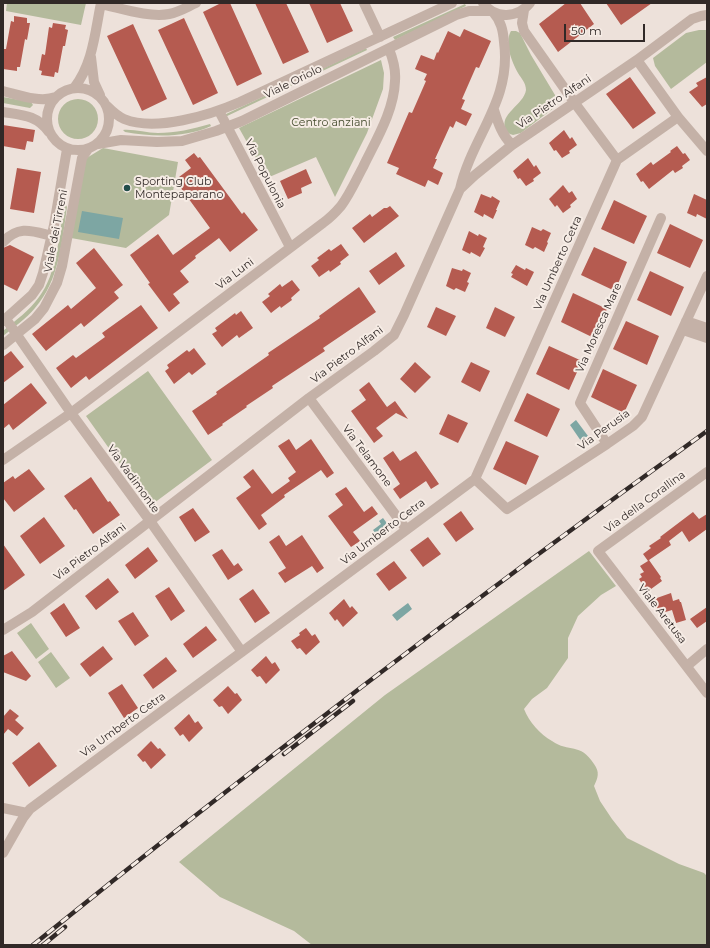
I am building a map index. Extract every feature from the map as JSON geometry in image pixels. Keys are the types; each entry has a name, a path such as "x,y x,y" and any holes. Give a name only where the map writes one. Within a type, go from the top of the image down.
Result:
{"street":[{"path":"74,88 83,75 91,53 101,4 159,15 173,13 196,3"},
{"path":"364,3 380,37"},
{"name":"Viale Oriolo","path":"104,102 122,119 134,122 149,123 182,121 219,111 452,3"},
{"path":"460,190 467,164 494,110 505,75 506,59 501,24 492,11 483,3"},
{"path":"527,6 522,23 524,31 617,160 678,117"},
{"name":"Viale Oriolo","path":"98,144 116,140 157,142 182,141 228,127 460,14 475,10 492,11 505,15 513,15 527,6"},
{"name":"Via Pietro Alfani","path":"3,630 32,612 309,398 394,335 404,316 460,190 475,175 512,145 636,60 692,19 707,16"},
{"name":"Via Luni","path":"3,460 71,413 328,219 341,206 375,144 390,105 394,89 394,66 389,49"},
{"path":"3,112 34,118 42,123 58,144 67,149 78,151 88,149 98,144 105,137 109,127 110,116 94,82 91,53"},
{"path":"636,60 678,117 707,151"},
{"path":"51,135 47,125 47,115 50,105 56,97 64,91 74,88 89,89 94,91 104,102"},
{"path":"3,91 40,99 50,99 56,97"},
{"path":"494,110 504,136 512,145"},
{"name":"Via Populonia","path":"219,111 290,248"},
{"name":"Viale dei Tirreni","path":"4,320 28,299 39,285 46,265 52,236 67,149"},
{"name":"Viale dei Tirreni","path":"3,345 30,324 40,314 57,284 62,266 82,158 88,149"},
{"name":"Via Umberto Cetra","path":"27,813 475,479 617,160"},
{"name":"Via Moresca Mare","path":"607,444 580,403 661,218"},
{"path":"3,242 12,233 21,230 52,236"},
{"name":"Via Perusia","path":"475,479 507,509 633,426 642,418 707,276"},
{"name":"Via Vadimonte","path":"4,320 17,334 71,413 150,521 242,652"},
{"path":"684,325 707,328"},
{"path":"684,325 707,338"},
{"name":"Via Telamone","path":"309,398 406,529"},
{"name":"Via della Corallina","path":"598,551 707,472"},
{"name":"Viale Aretusa","path":"598,551 707,692"},
{"path":"687,666 707,649"},
{"path":"3,808 27,813 3,853"}],"green space":[{"path":"7,3 86,3 81,25 6,11"},
{"path":"465,4 466,6 395,40 393,37"},
{"path":"707,30 707,62 671,89 655,66 653,58 686,33"},
{"path":"511,31 520,33 531,55 558,100 558,104 555,107 521,133 513,135 506,130 504,124 505,119 521,100 526,87 511,58 508,41"},
{"path":"366,48 367,50 225,117 224,115"},
{"name":"Centro anziani","path":"381,60 384,73 383,89 367,133 335,197 316,157 267,178 239,128"},
{"path":"3,97 31,102 33,105 30,108 3,103"},
{"path":"82,99 89,102 95,108 98,119 97,127 89,136 82,139 74,139 67,136 59,127 58,115 61,108 70,100"},
{"path":"210,124 211,126 191,133 169,135 136,134 125,132 123,130 164,133 197,128"},
{"name":"Sporting Club Montepaparano","path":"103,148 178,162 169,215 126,248 71,238 85,159"},
{"path":"66,205 67,207 61,247 49,286 43,297 31,312 3,336 3,331 31,307 45,288 54,266 64,207"},
{"path":"148,371 212,460 150,506 86,416"},
{"path":"589,551 616,586 601,595 578,616 568,638 568,658 547,688 532,699 524,709 532,723 548,738 558,745 579,750 589,757 598,772 594,786 600,801 627,838 679,864 704,873 707,876 707,945 312,945 294,931 220,897 179,862 385,695"},
{"path":"31,623 49,649 36,659 17,633"},
{"path":"51,652 70,678 56,688 38,662"}],"water":[{"path":"82,211 123,218 119,239 78,232"},
{"path":"576,420 588,436 581,441 570,425"},
{"path":"383,518 389,526 377,535 373,530 381,524 379,521"},
{"path":"408,603 412,609 397,621 392,615"}],"building":[{"path":"221,3 230,3 262,74 237,86 203,12"},
{"path":"255,3 286,3 309,52 283,64"},
{"path":"309,3 340,3 353,31 327,43"},
{"path":"566,3 580,3 594,24 558,52 539,24"},
{"path":"606,3 652,3 621,25"},
{"path":"14,16 27,18 27,23 30,23 27,40 25,39 20,67 17,67 17,71 3,69 4,49 6,49 11,21 14,22"},
{"path":"184,18 218,93 193,105 158,30"},
{"path":"53,23 66,25 65,29 68,30 65,46 63,46 58,73 55,72 54,77 41,75 42,71 39,70 42,54 45,55 49,27 52,28"},
{"path":"133,24 167,99 142,111 107,36"},
{"path":"464,29 491,41 479,68 476,67 462,99 465,100 461,109 472,114 466,126 456,121 453,128 450,126 435,159 437,159 433,168 443,173 438,185 428,180 425,187 396,174 399,168 387,163 409,112 412,113 426,81 424,80 427,74 415,69 421,55 434,60 448,31 460,37"},
{"path":"630,77 656,113 633,129 606,94"},
{"path":"707,77 707,104 702,107 689,92 698,86 696,83"},
{"path":"3,125 35,130 33,142 27,141 25,150 3,146"},
{"path":"564,130 570,139 572,137 577,145 569,151 570,153 562,158 556,150 554,151 549,143"},
{"path":"677,146 690,160 682,166 683,168 675,173 673,170 649,189 643,181 641,182 636,174 651,162 653,165"},
{"path":"194,153 198,158 200,157 242,214 244,212 258,230 230,252 219,238 195,256 196,258 180,271 189,282 173,294 180,303 169,312 148,284 150,283 130,255 158,234 173,255 210,228 175,180 191,168 185,160"},
{"path":"528,158 534,167 536,165 541,173 533,179 534,181 526,186 520,178 518,179 513,171"},
{"path":"17,168 41,172 34,213 10,209"},
{"path":"306,169 312,183 301,188 302,193 288,199 280,181"},
{"path":"563,185 569,193 572,191 577,199 570,205 571,207 563,213 557,205 555,207 549,199"},
{"path":"481,194 491,198 492,196 500,201 493,219 484,214 483,217 474,212"},
{"path":"694,194 707,200 707,219 697,214 696,217 687,213"},
{"path":"614,200 647,216 634,244 601,229"},
{"path":"390,206 399,216 364,243 352,228 370,214 372,217 384,208"},
{"path":"670,224 703,240 690,268 657,253"},
{"path":"532,227 541,231 543,229 551,233 544,252 535,247 533,249 525,245"},
{"path":"469,231 478,236 479,234 487,238 483,247 485,248 480,257 471,252 470,254 462,250"},
{"path":"341,244 349,255 340,262 341,264 330,272 329,270 319,277 311,266 319,260 317,258 329,249 331,251"},
{"path":"10,245 34,257 17,291 3,284 3,248"},
{"path":"594,247 627,262 615,291 581,275"},
{"path":"94,248 123,285 114,292 119,298 84,327 81,323 46,351 32,334 68,305 71,309 96,288 76,263"},
{"path":"396,252 405,266 379,285 369,271"},
{"path":"516,265 525,270 526,268 534,272 527,286 511,277 513,274 511,273"},
{"path":"452,268 462,271 463,269 471,273 465,292 456,288 454,290 446,286"},
{"path":"650,271 684,287 671,316 637,300"},
{"path":"292,280 300,290 291,298 292,300 281,308 280,306 271,313 262,302 270,296 268,294 280,284 282,287"},
{"path":"359,287 376,312 323,348 325,351 272,386 273,388 246,406 247,407 208,435 192,411 217,394 216,392 269,355 268,353 320,318 319,316"},
{"path":"573,293 607,309 594,338 561,322"},
{"path":"141,305 158,328 89,380 86,376 71,388 56,368 73,355 76,358 105,337 102,333"},
{"path":"436,307 456,316 446,336 427,327"},
{"path":"495,307 515,317 505,337 486,328"},
{"path":"241,311 253,328 239,338 237,335 222,347 212,334 217,331 215,328 235,313 236,315"},
{"path":"626,321 659,336 647,365 613,349"},
{"path":"549,346 582,361 569,390 536,374"},
{"path":"194,348 206,364 192,375 189,372 174,384 165,371 169,368 167,365 187,350 189,352"},
{"path":"11,351 24,367 3,383 3,357"},
{"path":"415,362 431,377 415,393 400,379"},
{"path":"471,362 490,371 480,392 461,382"},
{"path":"603,369 637,385 624,413 591,397"},
{"path":"369,382 387,407 395,401 408,419 396,413 376,428 383,436 374,443 351,411 366,400 359,390"},
{"path":"31,383 47,403 13,430 9,424 3,429 3,405"},
{"path":"527,393 560,409 547,437 514,421"},
{"path":"448,414 468,423 458,443 439,434"},
{"path":"289,439 296,450 311,439 334,473 327,478 321,470 284,495 285,497 261,515 267,524 259,530 236,498 251,487 243,477 253,469 272,494 290,481 288,478 296,472 278,446"},
{"path":"506,441 539,456 526,485 493,469"},
{"path":"393,451 400,461 416,451 439,484 431,489 426,481 400,499 393,489 400,484 383,458"},
{"path":"29,469 45,489 14,512 3,498 3,483 13,476 15,479"},
{"path":"91,477 108,502 110,501 120,515 93,534 76,509 74,510 64,496"},
{"path":"346,487 364,512 372,506 378,514 353,532 360,541 351,547 328,516 343,505 335,494"},
{"path":"193,508 210,532 195,542 179,517"},
{"path":"461,511 474,529 456,542 443,524"},
{"path":"693,512 699,519 707,514 707,529 689,542 682,531 669,541 671,545 649,560 661,577 660,578 662,581 647,592 639,579 642,577 640,574 644,572 640,566 648,561 643,554 651,548 649,546"},
{"path":"44,517 65,546 40,564 20,536"},
{"path":"279,535 286,546 302,535 324,568 317,573 312,566 285,583 278,573 286,568 269,542"},
{"path":"428,537 441,554 423,567 410,550"},
{"path":"3,544 25,575 3,591"},
{"path":"148,547 158,561 135,579 125,565"},
{"path":"222,549 234,566 238,563 243,570 228,580 212,555"},
{"path":"394,561 407,578 389,591 376,574"},
{"path":"108,578 119,592 96,610 85,596"},
{"path":"169,587 185,611 171,621 155,596"},
{"path":"253,589 270,613 255,623 239,599"},
{"path":"671,593 673,601 679,599 681,602 686,620 676,623 672,610 659,614 654,599"},
{"path":"344,599 350,608 352,606 358,613 343,627 337,619 335,621 329,613"},
{"path":"64,603 80,628 66,637 50,613"},
{"path":"707,607 707,621 697,628 690,619"},
{"path":"133,612 149,636 135,646 118,621"},
{"path":"206,626 217,640 193,658 183,644"},
{"path":"306,628 312,636 315,634 320,642 306,655 300,648 297,649 291,641 300,635 299,633"},
{"path":"103,646 113,659 90,677 80,664"},
{"path":"12,651 31,676 26,681 3,672 3,656"},
{"path":"266,656 272,664 275,662 280,670 266,684 260,676 257,677 251,670"},
{"path":"166,657 177,671 153,689 143,675"},
{"path":"122,684 138,708 124,718 108,693"},
{"path":"228,686 235,694 237,693 242,700 228,714 222,706 219,707 213,700"},
{"path":"10,709 19,716 15,720 24,728 17,736 8,729 3,735 3,717"},
{"path":"189,714 195,723 198,721 203,728 189,742 183,734 180,736 174,728"},
{"path":"151,741 166,755 151,769 145,761 143,762 137,755"},
{"path":"39,742 57,766 29,787 12,763"}],"railway":[{"path":"33,945 199,813 367,683 451,619 707,431"},
{"path":"284,754 353,701"},
{"path":"43,945 65,927"}],"place":[{"name":"Sporting Club Montepaparano","path":"127,188"}]}
